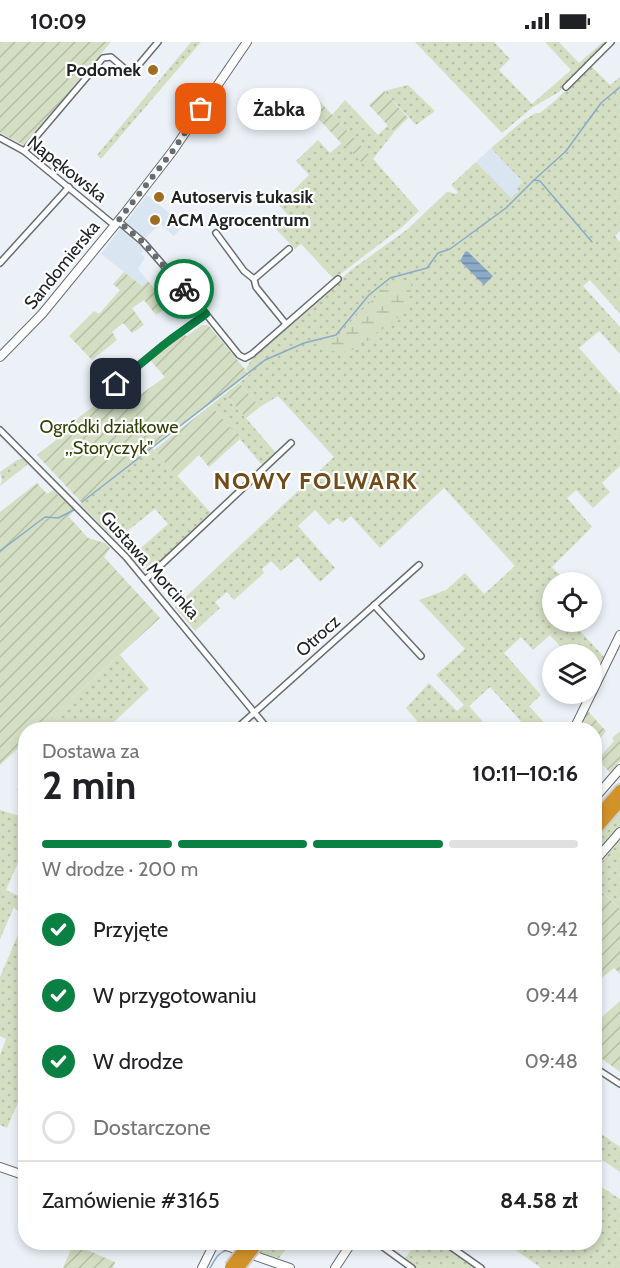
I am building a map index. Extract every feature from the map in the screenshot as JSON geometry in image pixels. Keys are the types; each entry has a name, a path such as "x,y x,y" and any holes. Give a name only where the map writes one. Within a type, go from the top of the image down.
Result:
{"highway":[{"path":"602,811 620,790"},
{"path":"602,823 620,802"},
{"path":"233,1268 244,1250"},
{"path":"233,1268 251,1250"}],"street":[{"path":"24,151 103,58 111,57 131,74 158,42"},
{"name":"Sandomierska","path":"0,357 43,313 172,152 247,42"},
{"path":"566,87 611,42"},
{"name":"Napękowska","path":"0,138 24,151 143,242 239,355 245,358 252,354 286,324"},
{"path":"0,263 69,187"},
{"path":"216,233 244,271 254,279 256,287 286,324 338,279"},
{"path":"254,279 289,249"},
{"path":"116,384 206,314"},
{"name":"Gustawa Morcinka","path":"0,430 145,579 263,722"},
{"path":"145,579 291,443"},
{"name":"Otrocz","path":"244,722 419,565"},
{"path":"374,605 421,656"},
{"path":"577,722 620,635"},
{"path":"602,790 620,769"},
{"path":"602,853 620,832"},
{"path":"602,1072 620,1084"},
{"path":"0,1167 18,1173"},
{"path":"202,1268 211,1250"},
{"path":"234,1250 269,1265 290,1268"},
{"path":"335,1268 347,1250"},
{"path":"387,1250 412,1268"},
{"path":"455,1250 481,1268"}],"shaded area":[{"path":"491,148 523,182 519,191 511,198 414,223 447,192 462,197 488,174 476,162"},
{"path":"147,195 184,225 174,236 160,224 145,238 126,222"},
{"path":"120,229 145,249 141,254 145,257 138,269 148,281 142,286 101,254"}],"green space":[{"path":"0,42 111,42 24,145 0,133"},
{"path":"191,42 201,42 101,159 97,155"},
{"path":"415,42 494,42 510,59 499,70 532,104 571,70 545,42 559,42 579,63 603,42 608,42 559,92 533,107 502,133"},
{"path":"590,65 610,85 620,77 620,231 615,236 620,242 620,314 590,280 583,286 620,327 620,354 599,331 579,348 620,394 620,466 602,483 610,492 593,508 576,490 567,498 592,527 552,567 557,572 542,572 542,632 581,632 592,644 558,644 550,635 533,650 521,637 504,653 541,695 529,706 544,722 522,722 490,687 469,706 483,722 418,722 406,708 429,683 457,711 464,705 436,675 465,649 419,600 446,590 465,573 484,594 515,566 444,488 380,548 351,516 343,523 337,518 329,525 315,510 298,526 335,568 320,582 298,557 281,571 271,561 262,569 264,573 234,600 227,592 215,602 220,608 195,631 175,607 334,457 278,396 260,407 239,383 250,374 246,369 252,358 351,270 408,229 447,192 456,194 458,192 451,185 476,162 511,198 519,191 516,188 523,182 491,148 524,120 540,113"},
{"path":"408,85 435,111 416,125 384,91"},
{"path":"384,91 408,118 394,132 369,105"},
{"path":"311,92 373,159 364,165 302,101"},
{"path":"345,100 378,135 388,125 394,132 373,159 419,211 402,227 334,279 301,244 295,249 276,229 289,216 279,205 309,175 296,161 318,140 330,153 343,142 372,159 332,115"},
{"path":"124,272 142,286 148,281 169,306 156,315 144,300 132,308 144,325 132,333 123,323 112,332 117,340 92,360 69,336 94,311 99,314 120,290 113,284"},
{"path":"392,281 411,284 407,311 349,352 326,351 321,345 339,335"},
{"name":"Ogródki działkowe ,,Storyczyk\"","path":"202,325 208,325 249,374 81,502 37,455 70,429 79,417 117,389 130,402 165,377 150,360"},
{"path":"239,383 260,407 246,418 225,394"},
{"path":"225,394 276,453 263,466 211,405"},
{"path":"211,405 240,439 209,467 199,455 177,476 154,450"},
{"path":"152,448 212,514 148,575 132,556 168,524 155,509 116,540 80,504"},
{"path":"23,459 27,465 0,486 2,480 0,472 17,460"},
{"path":"37,483 47,494 53,490 74,510 69,517 88,538 105,543 110,548 104,557 160,618 47,722 18,722 18,748 0,765 0,512"},
{"path":"120,655 149,689 114,722 46,722"},
{"path":"588,711 598,722 582,722"},
{"path":"620,731 620,761 610,773 602,764 602,754 614,741 612,738"},
{"path":"620,809 620,828 602,849 602,830"},
{"path":"0,810 18,816 18,863 6,890 18,896 18,911 14,907 0,939"},
{"path":"620,840 620,909 602,891 602,861"},
{"path":"602,892 620,909 620,974 614,968 602,978"},
{"path":"18,935 18,1102 7,1128 0,1125 0,1055 6,1039 0,1036 0,977"},
{"path":"620,1001 620,1072 602,1059 602,1017"},
{"path":"602,1135 620,1147 620,1172 602,1160"},
{"path":"602,1187 620,1199 620,1268 541,1268 515,1250 602,1250"},
{"path":"70,1250 87,1250 115,1262 113,1268 63,1268"},
{"path":"258,1250 285,1250 279,1258 256,1252"},
{"path":"411,1250 452,1250 476,1268 412,1268 403,1261"}],"water":[{"path":"467,251 493,276 484,285 460,261"}],"waterway":[{"path":"534,180 566,151 601,103 620,87"},
{"path":"82,502 265,360 304,343 336,335 369,295 390,278 427,268 438,253 450,249 506,208 534,180 540,181 592,242"},
{"path":"0,551 45,517 58,518 74,510"},
{"path":"210,1268 221,1253 227,1250 233,1252"}],"way so far":[{"path":"184,289 143,242 118,221 172,152 201,109"}],"place":[{"name":"Podomek","path":"153,70"},
{"name":"Żabka","path":"201,109"},
{"name":"Autoservis Łukasik","path":"159,197"},
{"name":"ACM Agrocentrum","path":"155,220"}],"district":[{"name":"NOWY FOLWARK","path":"316,480"}],"route":[{"path":"116,384 206,314 184,289"}]}
